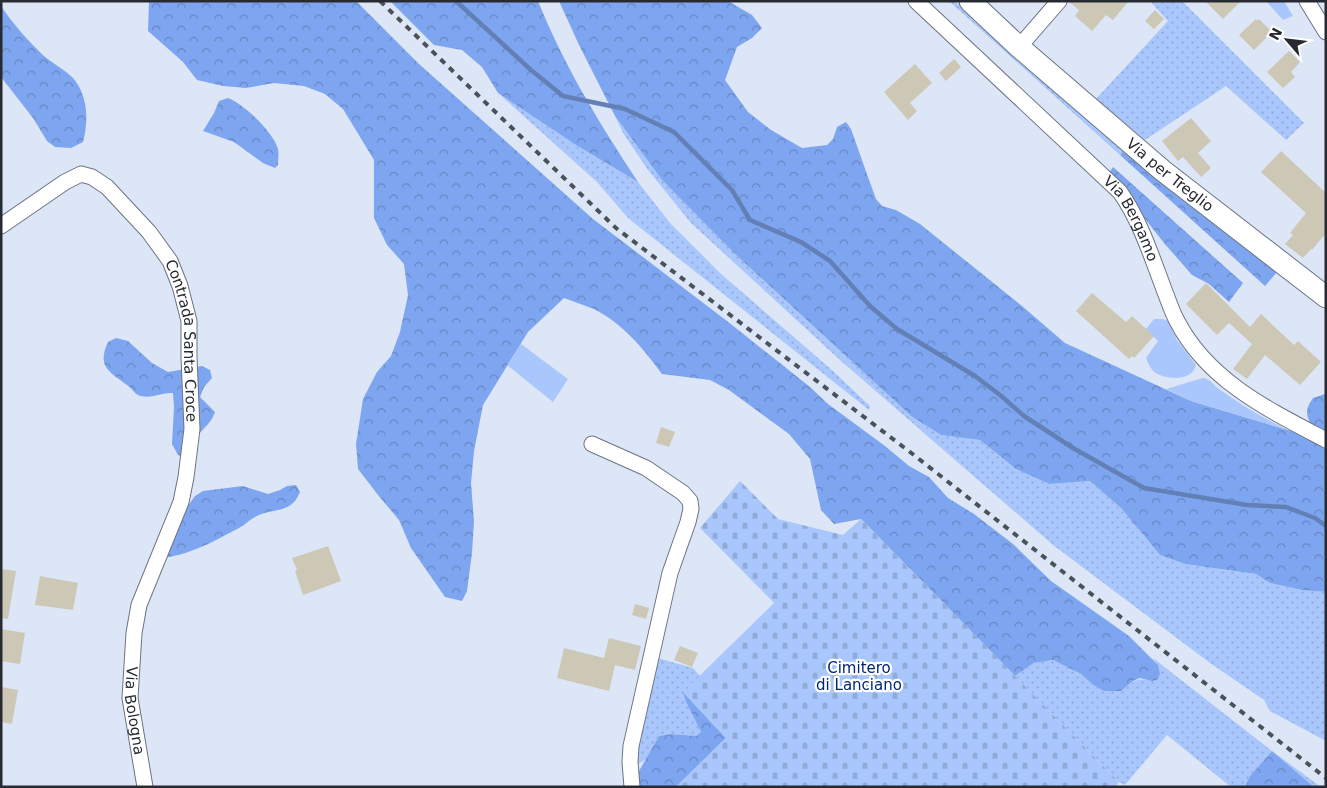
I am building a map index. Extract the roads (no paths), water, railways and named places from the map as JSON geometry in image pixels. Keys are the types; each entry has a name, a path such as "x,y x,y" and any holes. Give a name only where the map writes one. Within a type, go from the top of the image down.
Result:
{"main road":[{"name":"Via per Treglio","path":"970,1 1019,47 1162,170 1326,297"}],"street":[{"name":"Via Bergamo","path":"916,1 1120,192 1134,215 1176,320 1204,358 1229,384 1242,393 1326,440"},
{"path":"1019,47 1059,1"},
{"path":"1307,1 1326,32"},
{"name":"Contrada Santa Croce","path":"1,226 65,182 81,174 92,177 107,187 149,232 170,261 180,286 189,321 192,429 188,467 181,502 139,605 134,633"},
{"path":"592,444 646,468 683,493 690,501 691,509 670,572 631,745 632,787"},
{"name":"Via Bologna","path":"134,633 130,698 145,787"}],"waterway":[{"path":"456,1 531,70 563,96 625,109 674,132 732,190 750,220 801,242 830,261 870,306 897,329 975,376 1024,416 1073,448 1144,488 1247,505 1286,507 1315,518 1326,526"}],"railway":[{"path":"380,1 616,228 910,452 1326,778"}],"park label":[{"name":"Cimitero di Lanciano","path":"859,676"}]}
